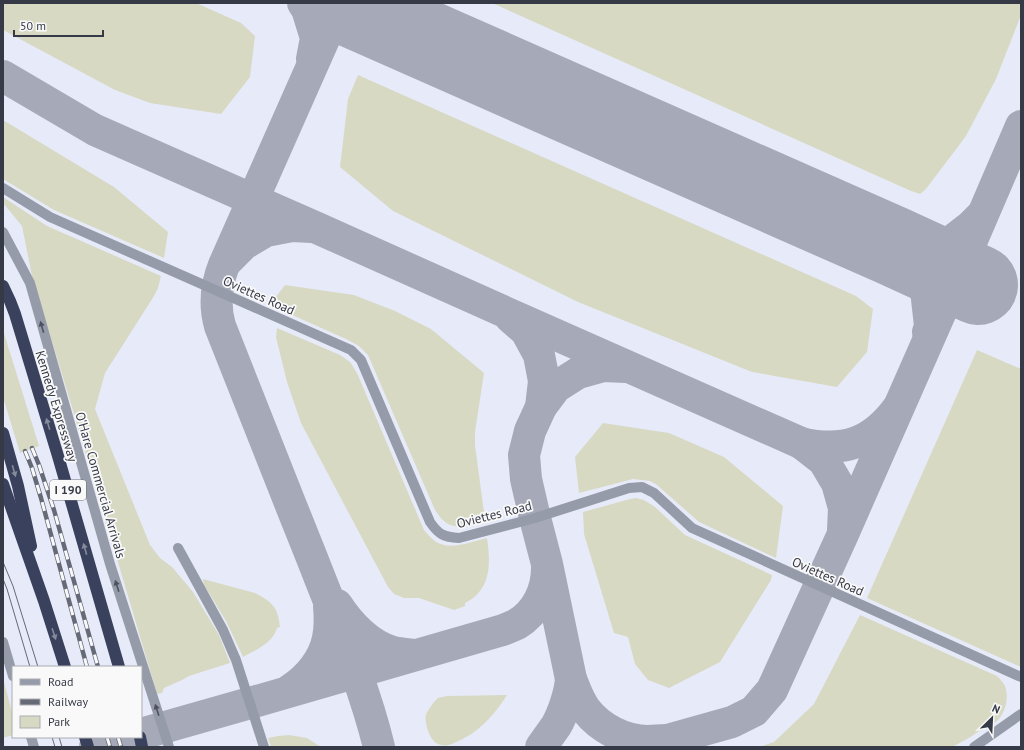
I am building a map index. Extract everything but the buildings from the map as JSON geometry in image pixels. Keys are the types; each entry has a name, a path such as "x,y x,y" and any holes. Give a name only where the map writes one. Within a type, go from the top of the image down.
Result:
{"highway":[{"name":"Kennedy Expressway","path":"3,286 15,314 119,666"},
{"path":"3,433 18,486 44,601"},
{"path":"3,484 44,601 65,666"}],"lane":[{"name":"Oviettes Road","path":"3,188 50,218 351,350 361,360 430,522 437,532 447,537 459,538 535,518 629,488 642,487 654,494 692,528 1021,677"},
{"name":"O'Hare Commercial Arrivals","path":"3,232 30,283 110,564 169,747"},
{"path":"178,548 223,630 236,660 264,747"},
{"path":"3,642 12,673"},
{"path":"974,747 1021,714"}],"green space":[{"path":"3,3 196,3 241,23 255,36 250,77 221,114 150,103 115,90 3,30"},
{"path":"492,3 1021,3 1021,15 996,79 966,136 926,189 920,194"},
{"path":"358,75 856,296 873,309 867,352 837,387 752,372 578,302 393,211 340,167 348,99"},
{"path":"3,120 114,187 168,232 164,258 54,210 3,179"},
{"path":"3,197 47,226 161,276 154,296 105,373 95,409 150,545 160,558 172,567 193,592 219,635 230,663 189,676 164,688 162,693 157,694 32,276 22,226 3,203"},
{"path":"285,285 354,295 395,311 431,329 484,373 475,432 475,445 485,520 469,525 452,526 447,524 441,518 435,510 368,355 359,346 346,339 272,306 272,302"},
{"path":"277,328 340,355 350,362 357,373 424,530 430,537 438,543 449,546 466,544 487,538 489,567 487,575 480,591 474,598 465,603 465,606 454,610 419,598 404,598 394,594 388,587 301,423 287,382 276,337"},
{"path":"3,330 39,446 20,453 3,397"},
{"path":"977,350 1021,369 1021,667 867,598"},
{"path":"603,423 669,433 724,457 783,506 776,558 699,522 657,485 650,481 633,479 579,493 575,457"},
{"path":"636,498 644,500 655,507 685,535 772,575 771,580 720,662 669,688 648,680 635,664 628,637 614,633 584,534 583,512"},
{"path":"203,579 255,593 266,599 274,606 276,610 280,627 277,628 272,638 258,649 243,657 226,621 204,585"},
{"path":"860,615 997,676 1005,686 1007,695 1005,708 999,719 987,730 985,727 952,747 759,747 774,742 814,704"},
{"path":"3,678 12,712 12,735 3,738"},
{"path":"507,695 491,717 470,735 446,745 435,742 430,736 426,725 426,715 438,698 447,696"},
{"path":"289,735 307,738 321,747 271,747 268,738"}],"taxiway":[{"path":"303,3 307,9 316,38 312,59"},
{"path":"340,3 224,265 219,280 217,310 220,326 348,651 373,723 379,747"},
{"path":"3,76 95,130 801,443 831,447 844,446 856,442 878,430 898,408"},
{"path":"643,747 732,722 754,711 772,690 843,534 1021,126"},
{"path":"893,246 920,250 948,244 980,217"},
{"path":"227,261 244,244 266,231 292,226 312,227"},
{"path":"893,246 913,266 926,290 930,326 928,332"},
{"path":"511,318 526,331 539,355 544,381 541,407"},
{"path":"626,367 603,366 578,373 556,387 541,407 530,431 524,455 526,479 547,564 571,679 581,703 586,710 605,728 622,736 630,739 648,741 667,740"},
{"path":"801,443 824,461 837,483 844,508 843,530"},
{"path":"142,734 509,628 524,619 540,600 547,576 547,568"},
{"path":"337,605 354,627 376,645 393,652 415,655"},
{"path":"290,690 309,674 323,653 329,634 329,606"},
{"path":"541,747 556,726 561,716 568,697 571,679"},
{"path":"95,747 126,738"}],"runway":[{"path":"342,3 978,285"}],"tram line":[{"path":"3,562 13,586 38,666"},
{"path":"3,579 30,666"},
{"path":"52,738 55,747"},
{"path":"59,738 62,747"}],"railway":[{"path":"32,448 54,510 98,666"},
{"path":"25,451 41,498 87,666"},
{"path":"107,738 110,747"},
{"path":"118,738 121,747"}]}
